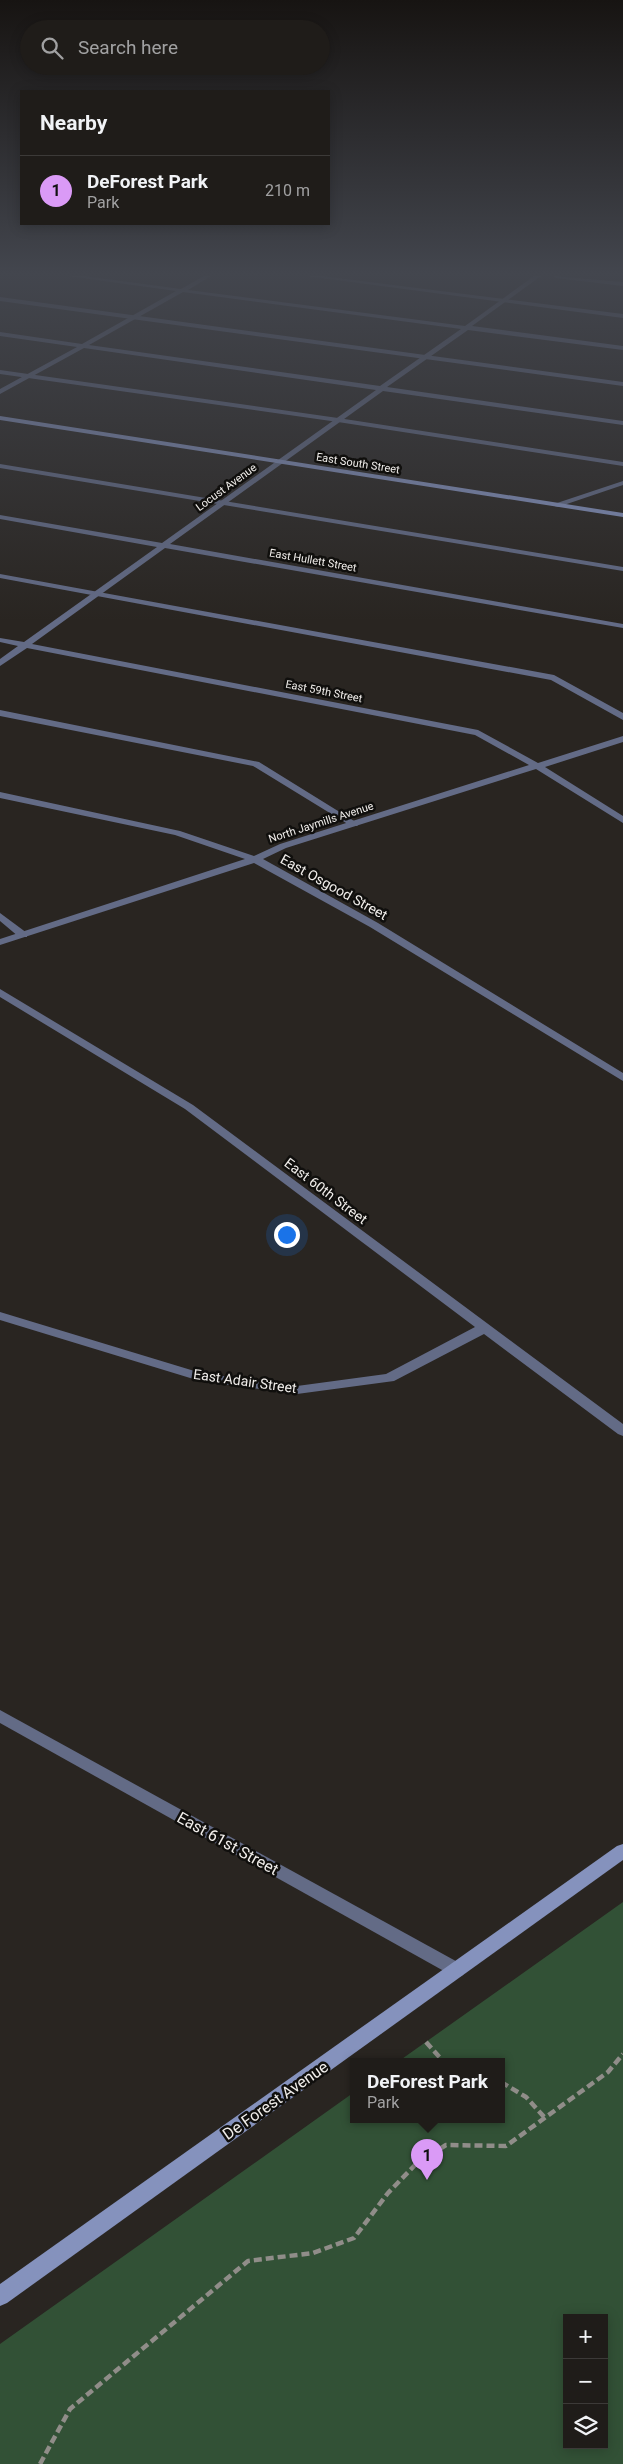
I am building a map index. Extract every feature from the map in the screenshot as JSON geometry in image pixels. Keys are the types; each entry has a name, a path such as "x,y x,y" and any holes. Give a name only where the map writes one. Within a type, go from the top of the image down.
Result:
{"street":[{"path":"134,391 623,464"},
{"name":"Locust Avenue","path":"0,663 378,391"},
{"path":"403,391 623,422"},
{"name":"East South Street","path":"0,418 623,515"},
{"path":"0,466 623,569"},
{"path":"555,504 623,483"},
{"name":"East Hullett Street","path":"0,516 623,626"},
{"path":"0,576 554,678 623,717"},
{"name":"East 59th Street","path":"0,640 478,733 539,767 623,820"},
{"path":"0,713 256,764 354,824"},
{"name":"North Jaymills Avenue","path":"0,942 256,859 283,846 623,739"},
{"name":"East Osgood Street","path":"0,795 177,834 256,859 374,925 623,1078"},
{"path":"0,916 23,935"},
{"name":"East 60th Street","path":"0,992 189,1107 623,1431"},
{"name":"East Adair Street","path":"0,1316 200,1377 296,1390 389,1378 484,1328"},
{"name":"East 61st Street","path":"0,1716 457,1970"},
{"name":"De Forest Avenue","path":"0,2296 623,1851"}],"path":[{"path":"426,2042 440,2058"},
{"path":"40,2464 70,2409 248,2261 313,2253 354,2238 388,2193 416,2164 446,2144 506,2146 546,2120 608,2072 623,2054"},
{"path":"505,2084 521,2090 536,2105 546,2120"}],"green space":[{"path":"623,1902 623,2464 0,2464 0,2344 350,2095 350,2123 505,2123 505,2058 403,2058"}],"place":[{"name":"DeForest Park","path":"427,2180"}]}
